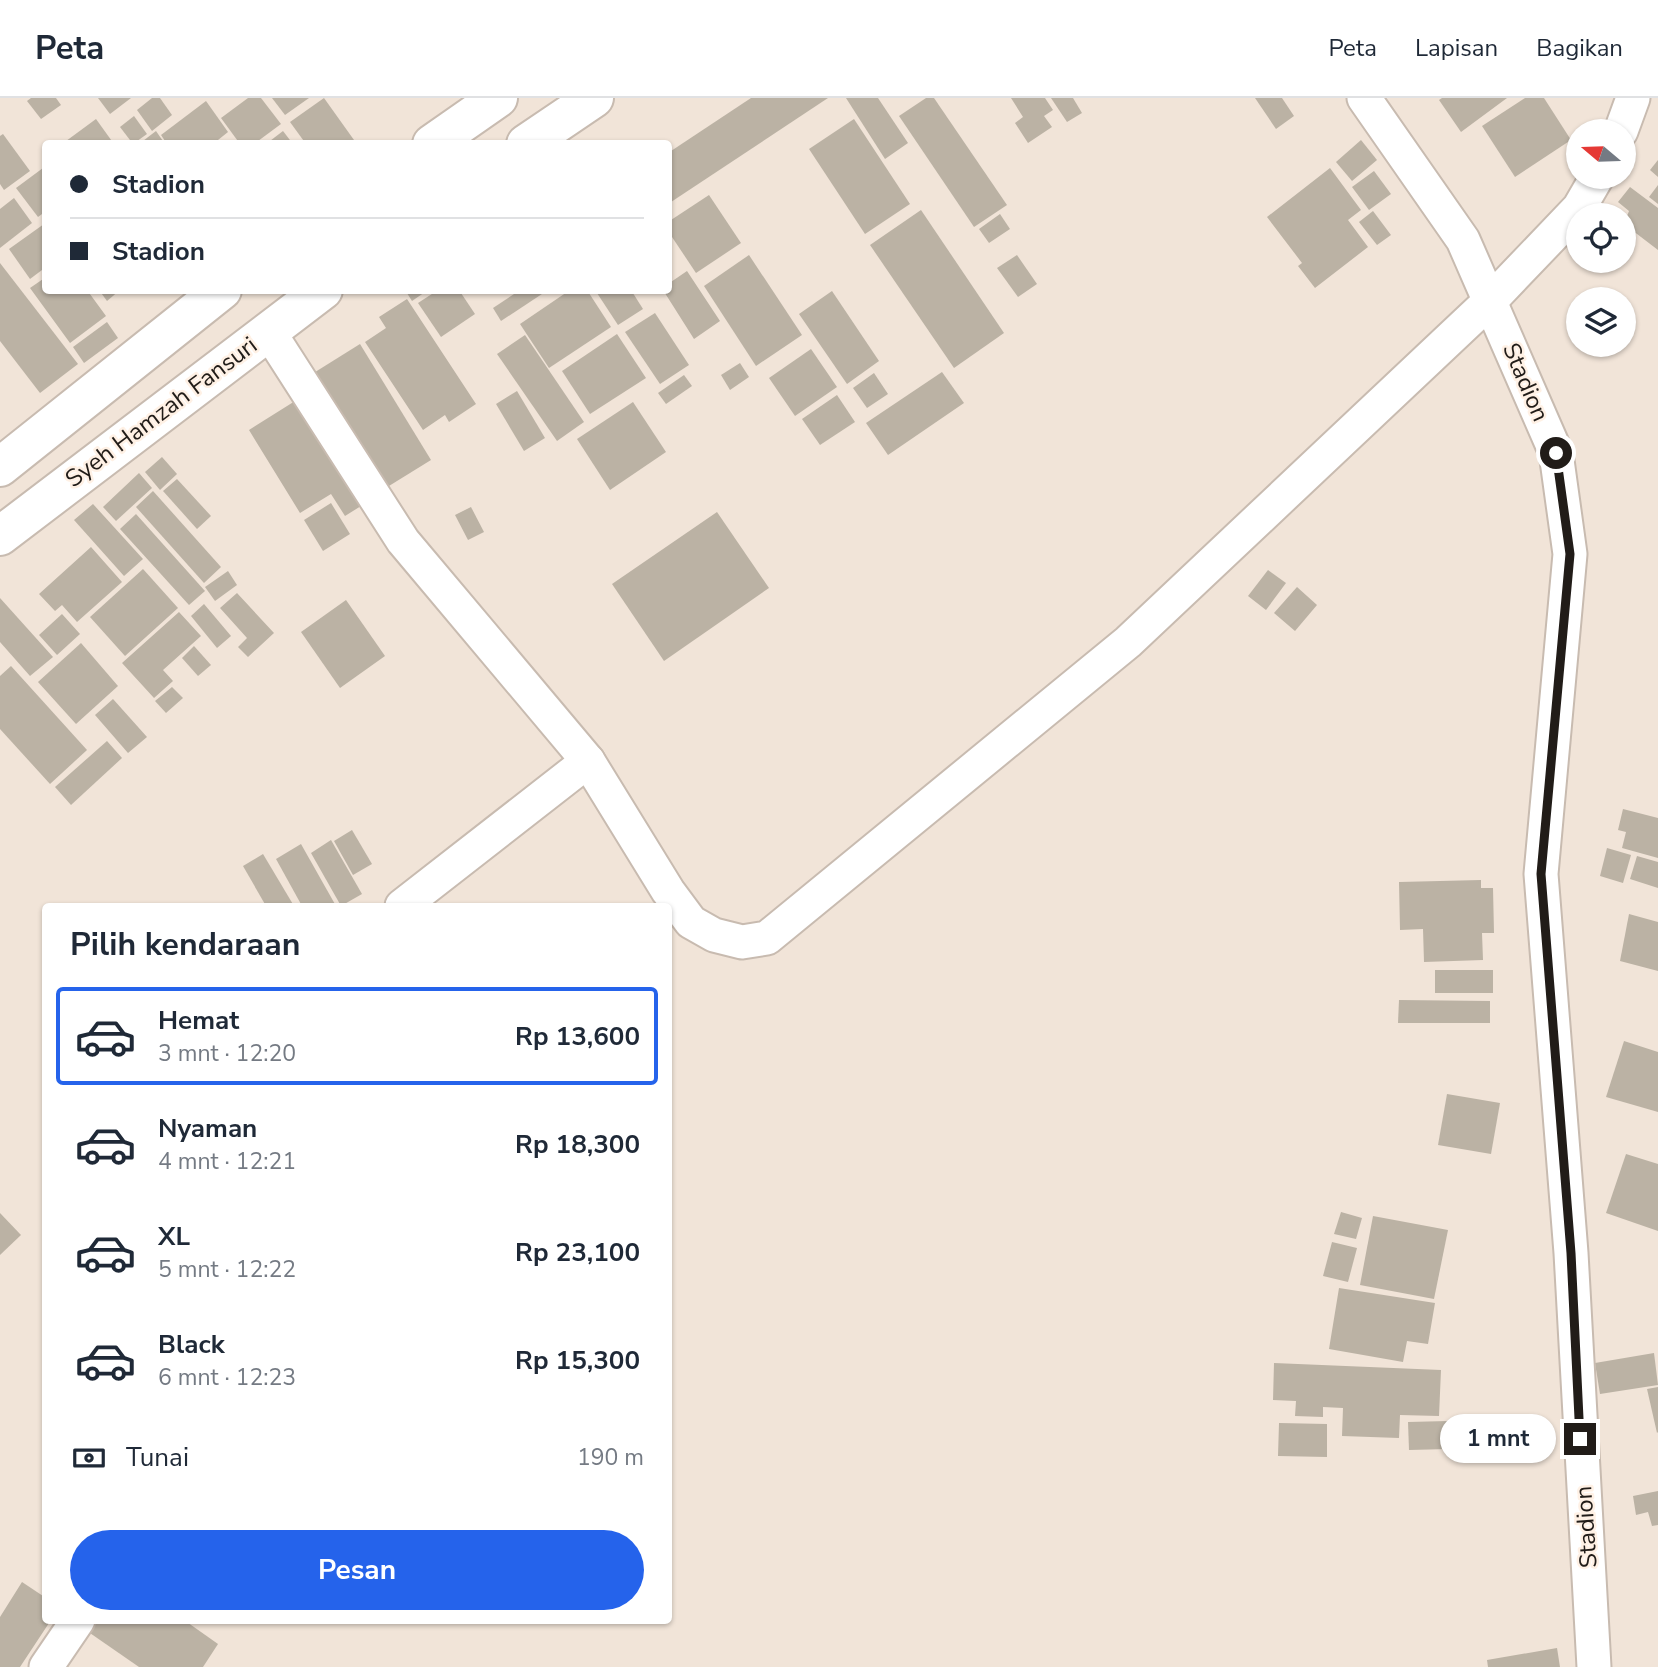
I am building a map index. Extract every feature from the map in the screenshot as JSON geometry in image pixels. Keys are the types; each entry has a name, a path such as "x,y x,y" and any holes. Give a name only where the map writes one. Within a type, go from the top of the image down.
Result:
{"main road":[{"path":"438,140 498,98"},
{"path":"532,140 594,98"},
{"path":"0,467 219,294"},
{"path":"228,294 264,335"},
{"name":"Syeh Hamzah Fansuri","path":"0,536 318,294"}],"street":[{"name":"Stadion","path":"1364,98 1463,240 1556,453 1570,554 1541,874 1571,1253 1594,1667"},
{"path":"1625,119 1633,98"},
{"path":"264,335 402,541 588,761 691,922 715,935 742,943 767,938 1128,642 1491,300 1579,208 1590,189"},
{"path":"406,903 588,761"},
{"path":"46,1667 75,1624"}],"building":[{"path":"31,98 56,98 61,105 41,119 27,101"},
{"path":"98,98 131,98 110,114"},
{"path":"152,98 160,98 172,115 152,131 137,110"},
{"path":"248,98 261,98 281,124 259,140 237,140 221,118"},
{"path":"272,98 309,98 285,115"},
{"path":"324,98 354,140 303,140 290,122"},
{"path":"751,98 828,98 672,201 672,150"},
{"path":"846,98 878,98 908,143 885,159"},
{"path":"926,98 934,98 1007,205 974,227 899,116"},
{"path":"1011,98 1045,98 1053,110 1044,116 1052,127 1028,143 1015,123 1023,117"},
{"path":"1051,98 1073,98 1082,113 1067,122"},
{"path":"1255,98 1282,98 1294,116 1276,129"},
{"path":"1507,98 1461,132 1439,100"},
{"path":"1525,98 1544,98 1566,132 1566,143 1515,177 1482,126"},
{"path":"206,101 228,132 218,140 164,140 161,135"},
{"path":"134,116 147,134 139,140 130,140 120,127"},
{"path":"96,119 111,140 67,140"},
{"path":"854,119 910,204 865,234 809,149"},
{"path":"156,131 162,140 144,140"},
{"path":"283,131 290,140 271,140"},
{"path":"3,134 30,171 4,190 0,184 0,136"},
{"path":"1361,140 1377,160 1352,181 1336,162"},
{"path":"1658,160 1658,177 1650,170"},
{"path":"1330,168 1361,210 1348,220 1368,247 1315,288 1298,266 1302,263 1267,217"},
{"path":"42,169 42,214 38,217 16,188"},
{"path":"1374,171 1391,194 1369,210 1352,187"},
{"path":"1658,185 1658,204 1649,197"},
{"path":"1628,189 1633,189 1658,208 1658,250 1636,233 1636,203 1618,202"},
{"path":"709,195 741,243 696,273 672,237 672,219"},
{"path":"14,198 32,223 0,248 0,209"},
{"path":"921,210 1004,333 954,368 870,245"},
{"path":"1373,211 1391,235 1377,245 1359,222"},
{"path":"1000,214 1010,229 989,243 979,229"},
{"path":"42,225 42,270 30,279 9,249"},
{"path":"749,255 802,335 756,366 704,286"},
{"path":"1017,255 1037,284 1018,297 997,268"},
{"path":"0,263 78,364 40,393 0,341"},
{"path":"687,271 720,321 694,339 666,294 672,294 672,281"},
{"path":"42,280 42,294 90,294 106,316 70,343 30,288"},
{"path":"832,291 879,361 847,384 799,314"},
{"path":"102,294 115,294 107,301"},
{"path":"408,294 422,294 412,301"},
{"path":"432,294 462,294 475,314 441,337 418,303"},
{"path":"514,294 542,294 501,321 493,308"},
{"path":"564,294 590,294 611,327 549,368 520,324"},
{"path":"598,294 634,294 643,309 618,325"},
{"path":"407,299 476,404 449,422 445,415 423,430 365,342 386,328 379,317"},
{"path":"655,313 689,365 660,384 625,332"},
{"path":"107,322 118,338 84,363 73,347"},
{"path":"617,334 646,378 590,414 562,371"},
{"path":"525,335 584,422 557,441 497,354"},
{"path":"360,344 431,460 376,494 304,379"},
{"path":"811,349 837,387 795,416 769,378"},
{"path":"740,363 749,377 730,390 721,375"},
{"path":"942,372 964,403 888,455 866,423"},
{"path":"874,373 888,394 867,408 853,388"},
{"path":"684,375 692,386 666,404 658,393"},
{"path":"517,391 545,438 524,451 496,404"},
{"path":"837,395 855,422 820,445 802,419"},
{"path":"303,396 369,501 345,516 331,494 300,513 249,430"},
{"path":"633,402 666,452 610,490 577,439"},
{"path":"162,457 177,474 160,490 145,472"},
{"path":"139,473 152,488 116,521 103,507"},
{"path":"177,479 211,516 197,529 163,491"},
{"path":"153,491 221,567 204,583 136,507"},
{"path":"331,503 350,534 323,551 304,520"},
{"path":"93,504 143,559 124,576 74,520"},
{"path":"471,507 484,532 468,540 455,515"},
{"path":"717,512 769,588 664,661 612,584"},
{"path":"136,514 205,591 189,605 120,529"},
{"path":"91,547 122,582 77,622 62,605 55,611 39,594"},
{"path":"143,569 178,608 125,656 90,617"},
{"path":"1268,570 1286,583 1266,610 1248,596"},
{"path":"228,571 237,585 215,601 205,587"},
{"path":"1297,587 1317,605 1295,631 1274,613"},
{"path":"237,593 274,633 248,657 238,647 247,638 220,608"},
{"path":"0,598 53,657 30,676 0,642"},
{"path":"346,600 385,656 340,688 301,632"},
{"path":"204,604 231,636 217,648 191,616"},
{"path":"179,612 201,636 163,670 173,681 154,698 122,663"},
{"path":"62,614 80,634 57,655 39,635"},
{"path":"81,643 118,686 76,724 38,682"},
{"path":"194,646 211,665 198,676 182,658"},
{"path":"11,666 87,750 50,784 0,729 0,676"},
{"path":"172,687 183,698 166,713 155,701"},
{"path":"113,699 147,737 128,753 95,715"},
{"path":"107,741 122,758 71,805 55,787"},
{"path":"1623,809 1658,818 1658,858 1622,848 1626,832 1618,830"},
{"path":"352,830 372,864 353,875 334,841"},
{"path":"331,840 362,894 346,903 339,903 311,853"},
{"path":"301,844 334,903 300,903 276,859"},
{"path":"1607,848 1631,855 1623,883 1600,876"},
{"path":"263,854 292,903 264,903 243,866"},
{"path":"1637,856 1658,862 1658,888 1630,879"},
{"path":"1481,880 1481,888 1493,888 1494,933 1482,933 1483,960 1424,962 1423,929 1400,930 1399,882"},
{"path":"1629,914 1658,922 1658,971 1620,961"},
{"path":"1435,970 1493,970 1493,993 1435,993"},
{"path":"1399,1000 1490,1001 1490,1023 1398,1023"},
{"path":"1624,1041 1658,1052 1658,1112 1606,1097"},
{"path":"1447,1094 1500,1103 1491,1154 1438,1145"},
{"path":"1626,1154 1658,1164 1658,1231 1606,1213"},
{"path":"1341,1212 1362,1218 1356,1239 1334,1234"},
{"path":"0,1213 21,1235 0,1255"},
{"path":"1373,1216 1448,1230 1434,1299 1360,1285"},
{"path":"1332,1242 1357,1248 1348,1282 1323,1276"},
{"path":"1339,1288 1435,1303 1428,1344 1407,1341 1403,1362 1329,1349"},
{"path":"1654,1353 1658,1385 1600,1394 1595,1363"},
{"path":"1274,1363 1441,1370 1439,1416 1400,1415 1399,1438 1342,1436 1343,1408 1323,1407 1323,1417 1295,1416 1296,1401 1273,1400"},
{"path":"1658,1387 1658,1432 1657,1433 1647,1389"},
{"path":"1448,1421 1449,1449 1409,1450 1408,1422"},
{"path":"1279,1423 1327,1424 1327,1457 1278,1456"},
{"path":"1658,1491 1658,1525 1652,1526 1648,1512 1636,1515 1633,1496"},
{"path":"22,1582 42,1595 42,1624 48,1624 20,1667 0,1667 0,1617"},
{"path":"92,1624 190,1624 218,1644 203,1667 139,1667 87,1631"},
{"path":"1557,1648 1560,1667 1488,1667 1487,1660"}],"route":[{"path":"1556,453 1570,554 1541,874 1571,1253 1580,1439"}]}
